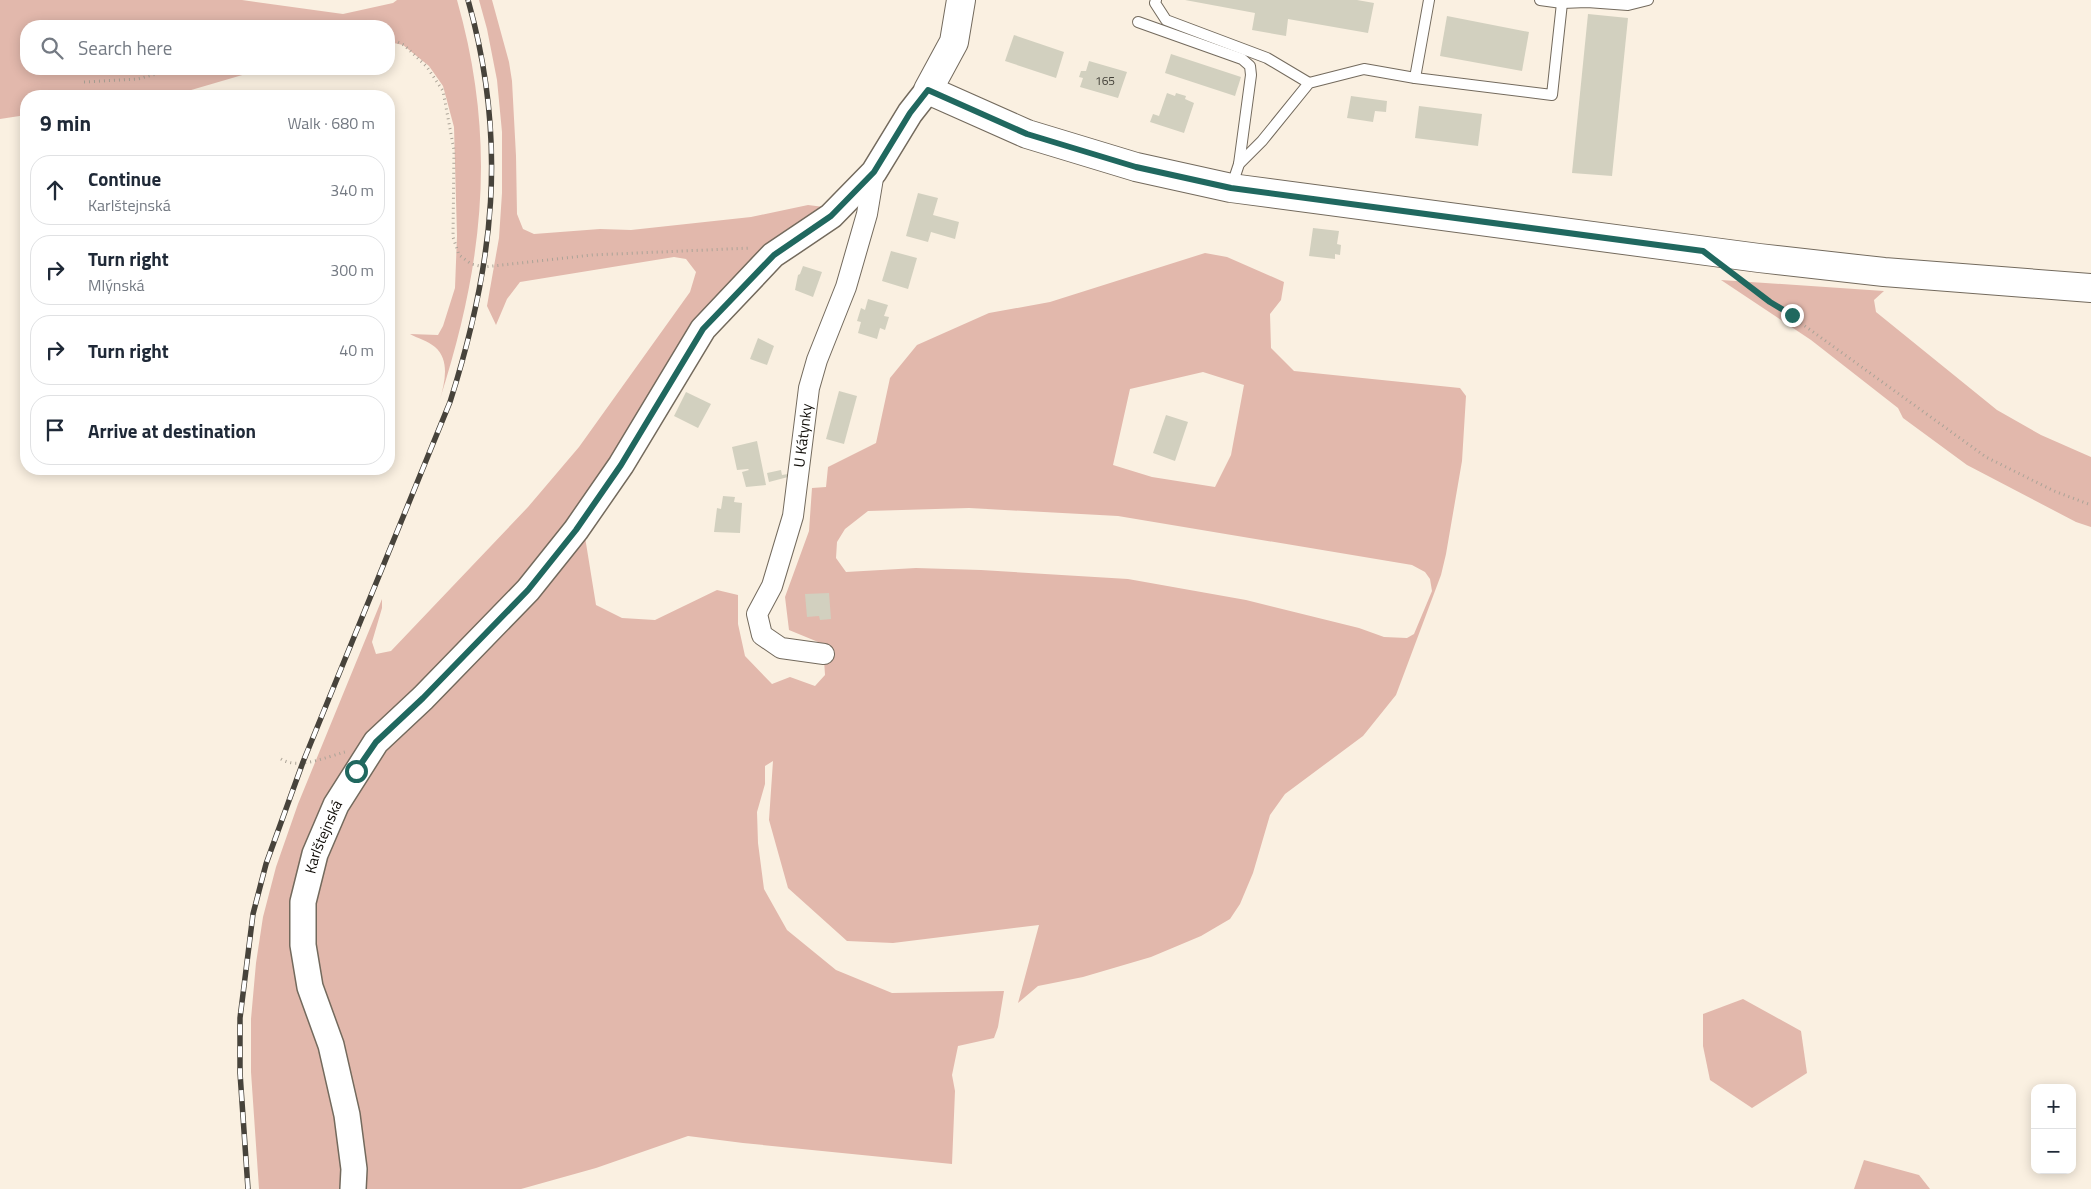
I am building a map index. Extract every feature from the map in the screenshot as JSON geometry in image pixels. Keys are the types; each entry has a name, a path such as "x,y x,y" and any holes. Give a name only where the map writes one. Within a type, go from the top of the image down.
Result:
{"main road":[{"name":"Karlštejnská","path":"928,90 954,42 962,0"},
{"path":"928,90 1027,134 1136,167 1235,176 1759,258 1884,272 2091,288"}],"street":[{"name":"Karlštejnská","path":"353,1189 354,1169 347,1114 331,1045 310,987 303,945 303,902 315,854 336,805 376,742 423,698 528,590 576,530 621,465 703,329 774,255 831,216 874,172 910,113 928,90"},
{"name":"U Kátynky","path":"824,654 781,648 762,635 757,614 772,586 794,516 809,388 817,360 846,287 867,214 874,172"}],"lane":[{"path":"1156,0 1155,3 1166,20 1267,58 1309,84"},
{"path":"1415,78 1429,0"},
{"path":"1540,0 1628,6 1648,0"},
{"path":"1235,176 1309,84 1364,68 1415,78 1552,95 1562,3"},
{"path":"1138,22 1242,59 1250,66 1251,75 1235,176"}],"path":[{"path":"395,41 404,45 427,67 443,90 454,150 453,237 459,255 471,264 484,266 592,255 788,246"},
{"path":"84,82 138,79 152,75"},
{"path":"1733,274 1986,457 2054,491 2091,505"},
{"path":"281,759 288,764 320,760 376,742"}],"shaded area":[{"path":"0,0 242,0 343,14 393,3 397,0 457,0 470,52 477,102 481,152 480,201 467,298 440,399 445,379 443,358 435,347 410,334 438,335 443,326 455,288 457,236 454,127 443,86 429,66 403,45 395,43 395,20 20,20 20,75 242,75 191,90 20,90 20,116 0,119"},
{"path":"479,0 492,0 509,62 512,81 516,156 517,214 523,229 534,234 600,229 631,230 751,217 808,205 824,207 766,246 566,523 520,582 414,690 367,734 326,799 303,851 320,1049 336,1117 343,1169 341,1189 259,1189 251,1072 251,1019 256,963 263,917 276,867 298,804 382,599 382,608 372,642 376,654 391,651 528,507 579,447 690,292 696,272 686,259 674,257 520,282 507,299 496,325 487,306 499,238 502,193 502,132 497,80"},
{"path":"1205,253 1227,257 1284,282 1281,300 1270,314 1271,348 1294,371 1460,388 1466,396 1462,461 1446,554 1441,575 1396,695 1363,736 1285,794 1270,815 1253,873 1240,904 1230,919 1201,936 1151,957 1083,977 1038,986 1018,1003 1039,925 893,943 847,941 788,888 769,820 773,761 765,766 765,784 757,812 758,843 764,889 787,930 836,970 892,993 1004,991 998,1027 994,1038 958,1046 952,1075 955,1091 952,1164 688,1136 596,1168 521,1189 365,1189 321,984 315,944 315,904 326,858 347,810 385,750 585,537 596,605 622,618 655,620 717,590 738,595 738,624 745,656 772,684 790,677 815,686 825,675 823,644 789,630 785,597 809,531 812,488 826,487 828,467 876,443 890,378 917,345 989,313 1050,302","holes":["1203,372 1244,385 1231,455 1215,487 1152,477 1113,465 1130,389","969,508 1118,516 1412,565 1425,572 1430,579 1432,591 1414,634 1407,638 1384,637 1359,628 1246,600 1128,579 916,568 846,572 836,558 837,542 845,529 868,511"]},
{"path":"1721,280 1884,291 1874,300 1876,312 1997,410 2041,435 2091,457 2091,527 2076,522 1967,465 1903,418 1898,408 1811,340"},
{"path":"1743,999 1801,1031 1807,1073 1752,1108 1710,1080 1703,1046 1703,1014"},
{"path":"1864,1160 1919,1175 1930,1189 1854,1189"}],"building":[{"path":"1185,0 1357,0 1374,3 1368,33 1288,19 1286,36 1252,30 1255,13"},
{"path":"1588,14 1628,18 1612,176 1572,173"},
{"path":"1447,16 1529,32 1522,71 1440,56"},
{"path":"1014,35 1064,52 1056,78 1005,61"},
{"path":"1171,54 1241,77 1235,96 1165,73"},
{"path":"1089,61 1127,72 1118,98 1080,87 1083,78 1079,77 1081,71 1086,71"},
{"path":"1167,93 1175,96 1176,93 1186,96 1185,99 1194,103 1184,133 1150,122 1153,114 1159,116"},
{"path":"1351,96 1387,101 1386,112 1375,111 1373,122 1347,118"},
{"path":"1419,106 1482,114 1478,146 1415,138"},
{"path":"918,193 938,198 933,215 959,222 955,239 931,232 928,242 906,236"},
{"path":"1313,228 1339,231 1337,244 1341,245 1340,255 1335,254 1335,259 1309,256"},
{"path":"891,251 917,258 908,289 882,281"},
{"path":"803,266 822,272 813,297 795,290 798,275"},
{"path":"868,299 888,305 884,316 889,317 885,330 880,328 877,339 858,333 861,322 857,321 861,308 865,310"},
{"path":"758,338 774,346 767,365 750,359"},
{"path":"839,391 857,396 844,444 826,439"},
{"path":"686,392 711,404 698,428 674,416"},
{"path":"1166,415 1188,422 1175,461 1153,453"},
{"path":"757,441 766,485 746,487 742,472 749,470 737,470 732,447"},
{"path":"781,470 782,475 788,474 788,477 769,482 767,473"},
{"path":"723,496 735,497 734,502 742,503 740,533 714,532 717,508 721,509"},
{"path":"829,593 831,619 820,620 819,616 807,617 805,594"}],"railway":[{"path":"248,1189 240,1073 240,1018 253,914 266,864 303,762 450,402 477,301 486,251 491,153 488,103 481,52 468,0"}],"route":[{"path":"356,771 376,742 423,698 528,590 576,530 621,465 703,329 774,255 831,216 874,172 910,113 928,90 1027,134 1136,167 1231,188 1703,251 1770,302 1792,315"}]}
